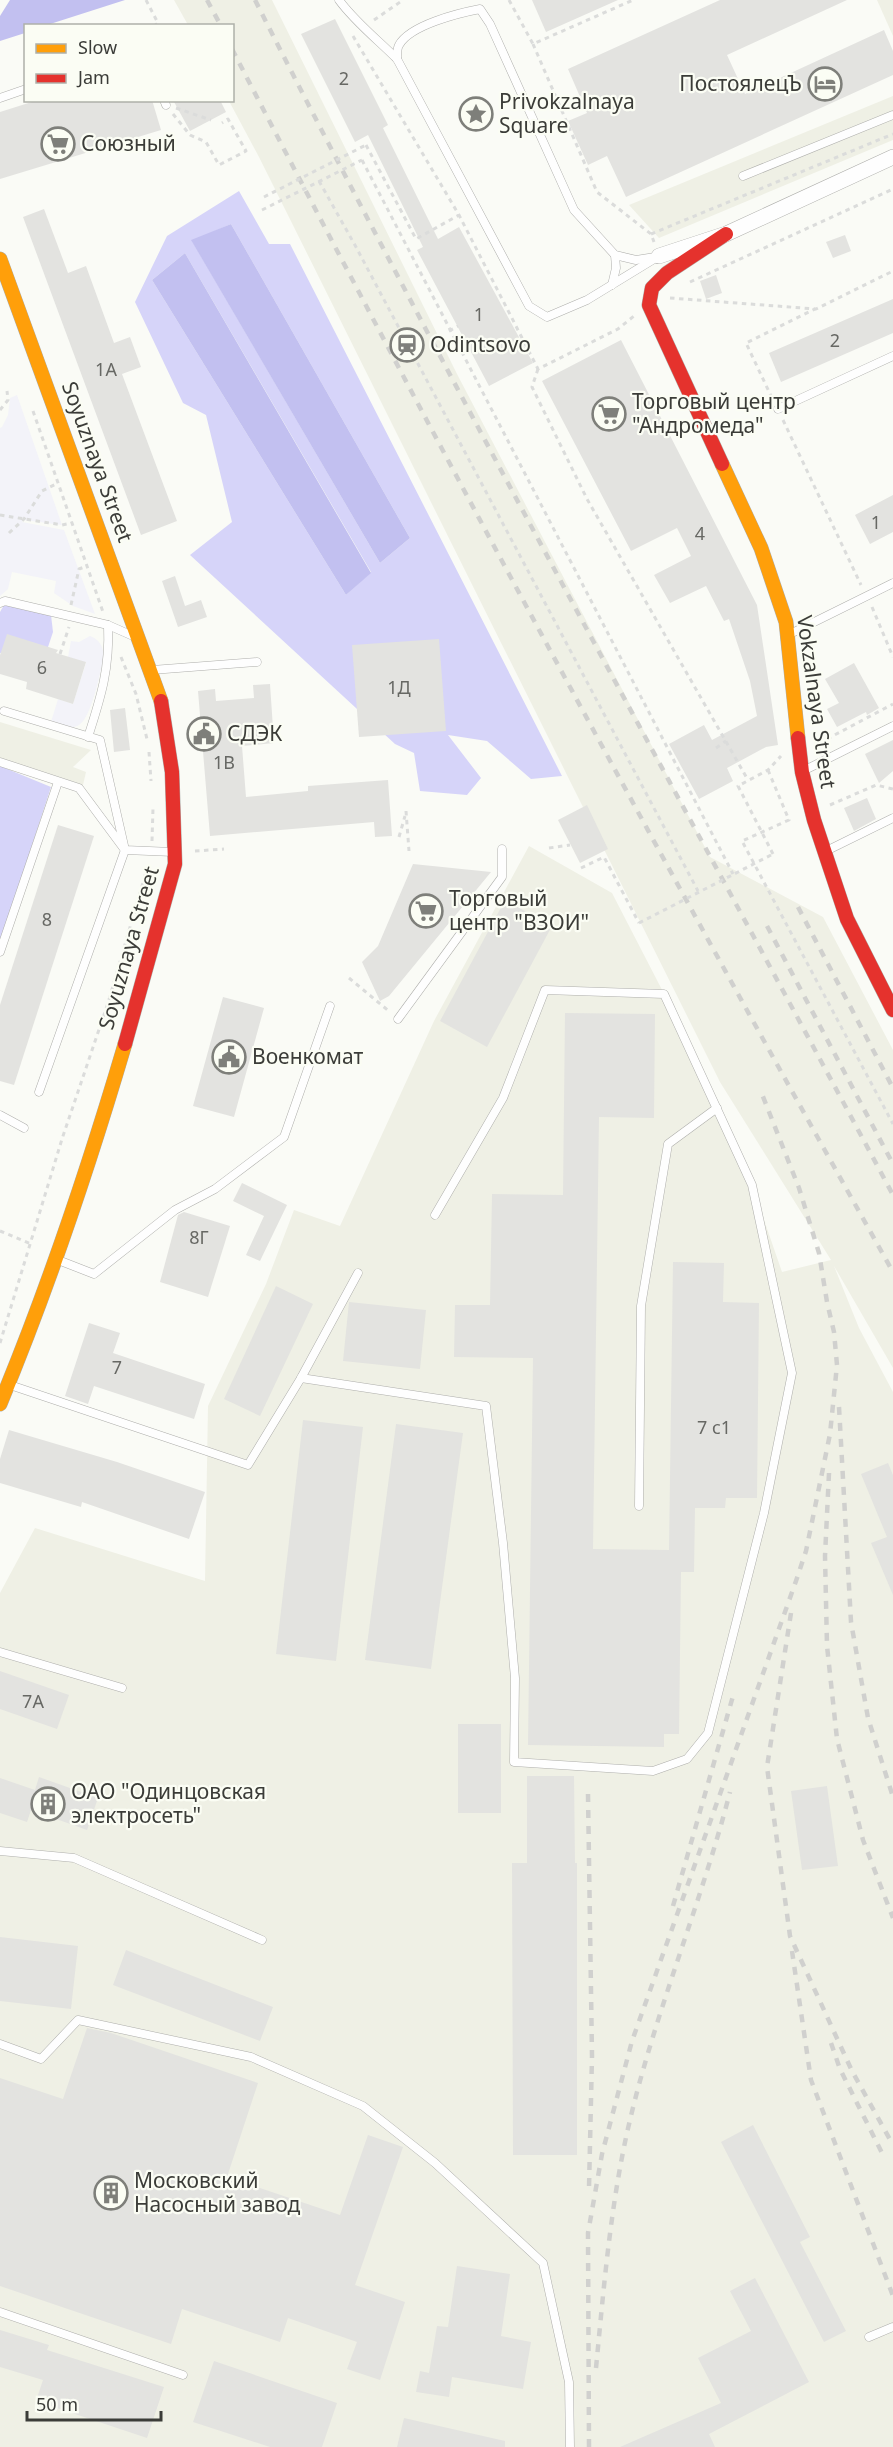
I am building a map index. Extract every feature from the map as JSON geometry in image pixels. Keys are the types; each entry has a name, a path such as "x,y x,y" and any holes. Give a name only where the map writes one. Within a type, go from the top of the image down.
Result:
{"street":[{"path":"659,256 726,234 893,157"},
{"name":"Vokzalnaya Street","path":"726,234 667,273 652,288 649,305 761,548 786,622 802,772 847,919 893,1010"},
{"name":"Soyuznaya Street","path":"0,259 150,670 168,733 173,771 176,852 174,871 128,1033 57,1260 4,1383 0,1404"}],"lane":[{"path":"339,0 351,16 397,59 529,306 547,317 587,300 659,256"},
{"path":"397,59 399,45 415,30 458,13 480,9 490,24 574,210 615,255 636,260 659,256"},
{"path":"0,98 24,90"},
{"path":"743,176 893,115"},
{"path":"612,285 616,268 615,255"},
{"path":"778,409 893,356"},
{"path":"787,635 893,583"},
{"path":"0,603 5,601 108,625 140,640"},
{"path":"88,736 102,695 110,654 108,625"},
{"path":"150,670 257,662"},
{"path":"4,711 100,740 125,850 39,1092"},
{"path":"802,772 893,726"},
{"path":"0,762 79,788 125,850"},
{"path":"0,952 58,782"},
{"path":"825,851 893,818"},
{"path":"398,1018 502,877 502,849"},
{"path":"125,850 176,852"},
{"path":"301,1378 486,1406 503,1543 514,1678 514,1762 653,1771 687,1759 708,1733 764,1514 792,1373 752,1185 664,994 545,990 503,1098 435,1215"},
{"path":"57,1260 94,1274 175,1210 215,1189 284,1137 330,1006"},
{"path":"639,1506 640,1306 668,1144 717,1108"},
{"path":"0,1115 24,1128"},
{"path":"4,1383 248,1465 301,1378 358,1273"},
{"path":"0,1652 122,1688"},
{"path":"0,1851 74,1858 262,1940"},
{"path":"0,2044 41,2059 78,2020 251,2057 363,2106 435,2163 543,2263 569,2382 570,2447"},
{"path":"0,2312 183,2375"},
{"path":"869,2337 893,2326"}],"path":[{"path":"146,0 157,24"},
{"path":"264,197 366,145 416,239 459,215 353,36 403,0"},
{"path":"510,0 533,44 597,192 651,234 659,256"},
{"path":"533,44 633,0"},
{"path":"165,103 211,120"},
{"path":"165,103 190,135 206,142 219,165 246,151 228,120 222,123"},
{"path":"651,234 893,134"},
{"path":"262,210 362,160 733,874 639,922"},
{"path":"319,181 357,248 698,891"},
{"path":"685,285 893,189"},
{"path":"893,272 746,343 867,596 893,657"},
{"path":"680,300 816,309"},
{"path":"500,303 505,301"},
{"path":"449,331 458,326"},
{"path":"538,369 532,387 586,499 748,780"},
{"path":"0,410 8,400 7,391"},
{"path":"31,405 108,625"},
{"path":"9,533 24,519 42,491 58,483"},
{"path":"0,515 62,525 72,523"},
{"path":"71,605 79,569 87,566"},
{"path":"60,654 72,617"},
{"path":"120,655 136,694 148,742 152,786"},
{"path":"639,922 773,854 738,786 768,770 798,737 827,740 893,704"},
{"path":"716,748 726,741"},
{"path":"678,772 683,770"},
{"path":"768,770 789,820 742,841 761,880 770,888 893,1124"},
{"path":"828,806 876,785 893,789"},
{"path":"0,1343 62,1139 108,1003 152,851 153,798"},
{"path":"399,837 406,811 409,851"},
{"path":"549,848 570,844"},
{"path":"191,851 224,849"},
{"path":"601,853 639,922"},
{"path":"581,868 604,857 639,922"},
{"path":"349,978 398,1018"},
{"path":"0,1231 31,1244"}],"shaded area":[{"path":"10,0 125,0 50,24 24,24 24,33 0,41 0,16"},
{"path":"174,0 272,0 457,374 710,857 823,917 893,1050 893,1368 834,1266 859,1328 893,1392 893,2447 0,2447 0,1593 35,1528 205,1581 208,1406 266,1284 294,1210 340,1226 434,1021 529,846 612,893 675,1015 740,1150 782,1272 831,1260 720,1082 230,102 234,102 234,24 187,24"},
{"path":"877,0 893,0 893,36"},
{"path":"893,96 893,140 659,238 629,205"},
{"path":"239,191 269,244 290,244 562,776 531,779 487,741 448,735 481,778 467,795 420,791 414,753 395,744 190,555 232,522 206,415 183,403 135,302 167,236","holes":["231,224 410,538 380,563 192,241","185,253 371,572 346,595 152,280"]},
{"path":"231,224 410,538 380,563 191,240"},
{"path":"185,253 371,573 346,595 152,280"},
{"path":"17,395 62,525 24,520 22,522 64,530 95,614 73,606 54,593 56,581 12,572 8,589 0,596 0,428 8,415 10,398"},
{"path":"4,605 51,615 53,632 48,647 0,653 0,612"},
{"path":"90,636 100,644 104,657 88,713 79,725 72,727 51,722 58,699 73,704 86,663 68,657 71,641 79,642"},
{"path":"0,722 91,750 73,767 86,772 83,785 0,759"},
{"path":"0,766 51,787 0,944"}],"building":[{"path":"532,0 618,0 546,32"},
{"path":"720,0 847,0 727,55 745,94 884,30 893,51 893,75 626,197 607,156 588,165 568,121 587,113 568,69"},
{"path":"335,19 388,125 383,128 438,239 459,227 533,363 489,386 417,250 423,247 368,135 355,142 301,34"},
{"name":"Союзный","path":"32,102 153,102 161,130 0,179 0,112"},
{"path":"174,102 221,102 226,112 190,131"},
{"path":"44,209 68,273 86,266 114,343 130,337 141,367 122,374 177,521 141,535 23,217"},
{"path":"845,235 851,251 833,258 826,242"},
{"path":"716,275 722,293 706,299 700,281"},
{"path":"893,299 893,333 781,382 769,353"},
{"path":"621,340 757,605 778,745 766,747 727,768 733,781 699,799 669,744 704,725 712,740 757,716 750,681 729,619 724,621 706,586 670,603 654,575 691,556 677,528 631,551 542,381"},
{"path":"893,495 893,532 870,544 855,515"},
{"path":"175,576 185,606 201,600 207,617 178,627 162,581"},
{"path":"7,634 58,650 56,653 86,662 73,704 26,689 27,682 0,674 0,655"},
{"path":"439,639 446,731 359,737 352,645"},
{"path":"854,663 879,708 837,727 827,709 839,703 825,679"},
{"path":"270,684 274,743 242,746 246,797 308,791 308,786 388,780 392,836 375,837 374,822 210,836 198,691 215,689 216,701 254,698 253,685"},
{"path":"125,708 130,750 114,752 110,710"},
{"path":"893,740 893,771 879,783 865,754"},
{"path":"867,798 876,819 854,831 844,808"},
{"path":"587,805 608,849 580,863 558,820"},
{"path":"58,825 94,836 14,1085 0,1081 0,1005"},
{"name":"Торговый центр \"ВЗОИ\"","path":"413,864 491,872 389,996 380,1001 362,962 378,946"},
{"path":"505,900 552,926 487,1047 440,1021"},
{"name":"Военкомат","path":"223,997 264,1008 234,1117 193,1106"},
{"path":"565,1013 655,1014 654,1118 599,1117 593,1549 669,1550 673,1262 724,1263 723,1302 759,1303 757,1498 726,1498 725,1508 695,1508 694,1572 681,1572 679,1734 664,1734 664,1747 528,1745 533,1358 454,1357 455,1305 490,1305 492,1194 563,1195"},
{"path":"242,1183 287,1205 260,1261 246,1255 264,1216 233,1201"},
{"path":"184,1212 230,1226 208,1297 160,1282 178,1215"},
{"path":"276,1286 313,1304 260,1416 224,1399"},
{"path":"349,1302 426,1310 420,1369 343,1361"},
{"path":"89,1323 120,1333 113,1353 205,1384 194,1419 94,1386 88,1404 65,1396"},
{"path":"303,1420 363,1427 336,1661 276,1654"},
{"path":"396,1424 463,1433 431,1669 365,1660"},
{"path":"9,1430 117,1462 205,1492 189,1539 82,1502 81,1507 0,1483 0,1459"},
{"path":"888,1463 893,1475 893,1595 871,1543 887,1537 861,1474"},
{"path":"0,1671 69,1695 57,1729 0,1709"},
{"path":"458,1724 501,1724 501,1813 458,1813"},
{"path":"527,1776 574,1776 575,1863 577,1863 577,2155 513,2155 512,1863 527,1863"},
{"name":"ОАО \"Одинцовская электросеть\"","path":"39,1777 98,1798 87,1830 31,1810 27,1822 0,1813 0,1778 35,1790"},
{"path":"827,1786 838,1866 802,1870 791,1791"},
{"path":"0,1937 78,1946 71,2009 0,2001"},
{"path":"126,1950 273,2007 260,2041 113,1985"},
{"name":"Московский Насосный завод","path":"87,2028 111,2033 258,2083 227,2177 340,2215 368,2135 403,2147 355,2285 405,2302 380,2380 347,2369 357,2342 288,2318 280,2342 182,2309 171,2344 0,2286 0,2078 63,2099"},
{"path":"753,2125 810,2237 800,2242 846,2331 824,2342 721,2142"},
{"path":"457,2266 510,2274 501,2336 531,2342 523,2389 452,2377 449,2397 416,2392 420,2371 429,2373 437,2326 448,2327"},
{"path":"755,2278 809,2382 709,2434 715,2447 620,2447 721,2403 698,2358 751,2331 730,2291"},
{"path":"0,2330 49,2345 47,2350 164,2387 147,2438 36,2401 43,2380 0,2367"},
{"path":"214,2361 337,2403 322,2447 270,2447 193,2422"},
{"path":"404,2418 505,2441 505,2447 397,2447"}],"railway":[{"path":"207,0 220,24"},
{"path":"255,0 490,450 893,1195"},
{"path":"234,53 557,664 893,1272"},
{"path":"798,907 893,1088"},
{"path":"767,926 893,1164"},
{"path":"589,2447 588,2233 602,2154 632,2041 806,1551 830,1434 837,1365 834,1332 819,1253 799,1188 760,1089"},
{"path":"839,1407 851,1622 868,1718 893,1797"},
{"path":"829,1473 825,1556 827,1646 837,1739 863,1840 893,1918"},
{"path":"791,1613 767,1767 790,1936 852,2071 893,2145"},
{"path":"673,1906 733,1696"},
{"path":"596,2368 614,2206 633,2107 730,1792"},
{"path":"588,1794 592,2056 589,2188"},
{"path":"792,1951 811,2080 893,2296"},
{"path":"831,2043 840,2069 884,2157"}],"traffic: slow":[{"path":"0,259 161,701"},
{"path":"722,464 761,548 786,622 798,738"},
{"path":"0,1404 67,1226 125,1044"}],"traffic: jam":[{"path":"722,464 649,305 652,288 667,273 726,234"},
{"path":"125,1044 175,864 172,772 161,701"},
{"path":"798,738 802,772 814,820 847,919 893,1010"}],"place":[{"name":"ПостоялецЪ","path":"825,84"},
{"name":"Privokzalnaya Square","path":"476,114"},
{"name":"Союзный","path":"58,144"},
{"name":"Odintsovo","path":"407,345"},
{"name":"Торговый центр \"Андромеда\"","path":"609,414"},
{"name":"СДЭК","path":"204,734"},
{"name":"Торговый центр \"ВЗОИ\"","path":"426,911"},
{"name":"Военкомат","path":"229,1057"},
{"name":"ОАО \"Одинцовская электросеть\"","path":"48,1804"},
{"name":"Московский Насосный завод","path":"111,2193"}]}
